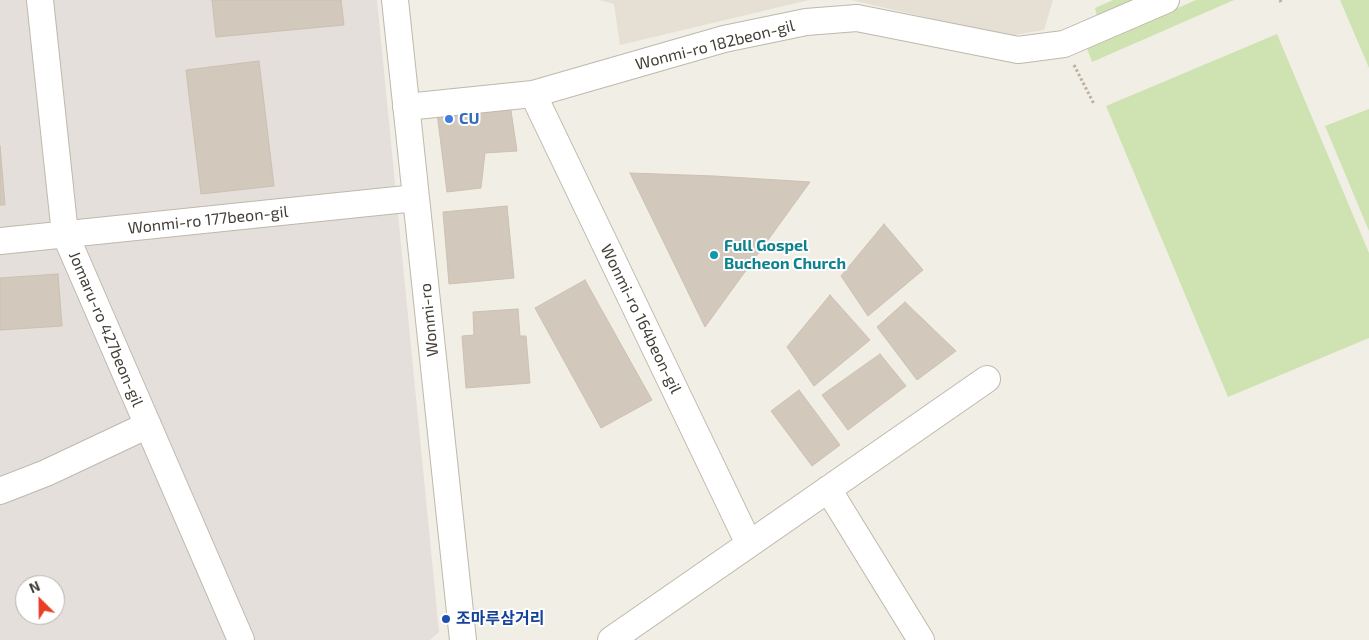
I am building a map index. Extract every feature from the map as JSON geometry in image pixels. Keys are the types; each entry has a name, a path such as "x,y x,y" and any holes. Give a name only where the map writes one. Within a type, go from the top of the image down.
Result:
{"street":[{"name":"Jomaru-ro 427beon-gil","path":"40,0 65,234 241,640"},
{"name":"Wonmi-ro","path":"395,0 463,640"},
{"name":"Wonmi-ro 182beon-gil","path":"406,108 533,94 724,39 806,22 857,18 1018,50 1064,44 1166,0"},
{"name":"Wonmi-ro 164beon-gil","path":"533,94 749,544"},
{"name":"Wonmi-ro 177beon-gil","path":"0,241 416,198"},
{"path":"610,640 987,379"},
{"path":"0,491 46,473 148,425"},
{"path":"828,489 921,640"}],"path":[{"path":"1064,44 1094,104"}],"shaded area":[{"path":"0,0 377,0 439,632 430,640 0,640"},
{"path":"599,0 809,0 620,45 614,4"},
{"path":"851,0 1053,0 1044,30 1008,36"}],"green space":[{"path":"1113,0 1143,0 1098,20 1095,8"},
{"path":"1196,0 1234,0 1092,62 1087,48"},
{"path":"1340,0 1369,0 1369,68"},
{"path":"1277,34 1369,253 1369,338 1228,397 1106,106"},
{"path":"1369,109 1369,231 1325,126"}],"building":[{"path":"212,0 341,0 344,25 216,37"},
{"path":"259,61 274,186 201,194 186,70"},
{"path":"510,104 517,151 485,153 481,188 447,192 437,113"},
{"path":"0,146 5,205 0,205"},
{"name":"Full Gospel Bucheon Church","path":"630,173 714,176 810,182 705,327"},
{"path":"507,206 514,278 449,284 443,212"},
{"path":"884,224 923,270 868,316 841,276"},
{"path":"58,274 62,326 0,330 0,278"},
{"path":"585,280 652,400 601,428 535,308"},
{"path":"830,295 870,340 814,386 787,347"},
{"path":"905,302 956,351 917,380 877,327"},
{"path":"518,309 520,336 526,336 530,383 466,388 462,336 474,335 473,312"},
{"path":"880,354 906,386 848,430 822,395"},
{"path":"799,390 840,445 812,466 771,411"}],"place":[{"name":"CU","path":"449,119"},
{"name":"Full Gospel Bucheon Church","path":"714,255"},
{"name":"조마루삼거리","path":"446,619"}]}
